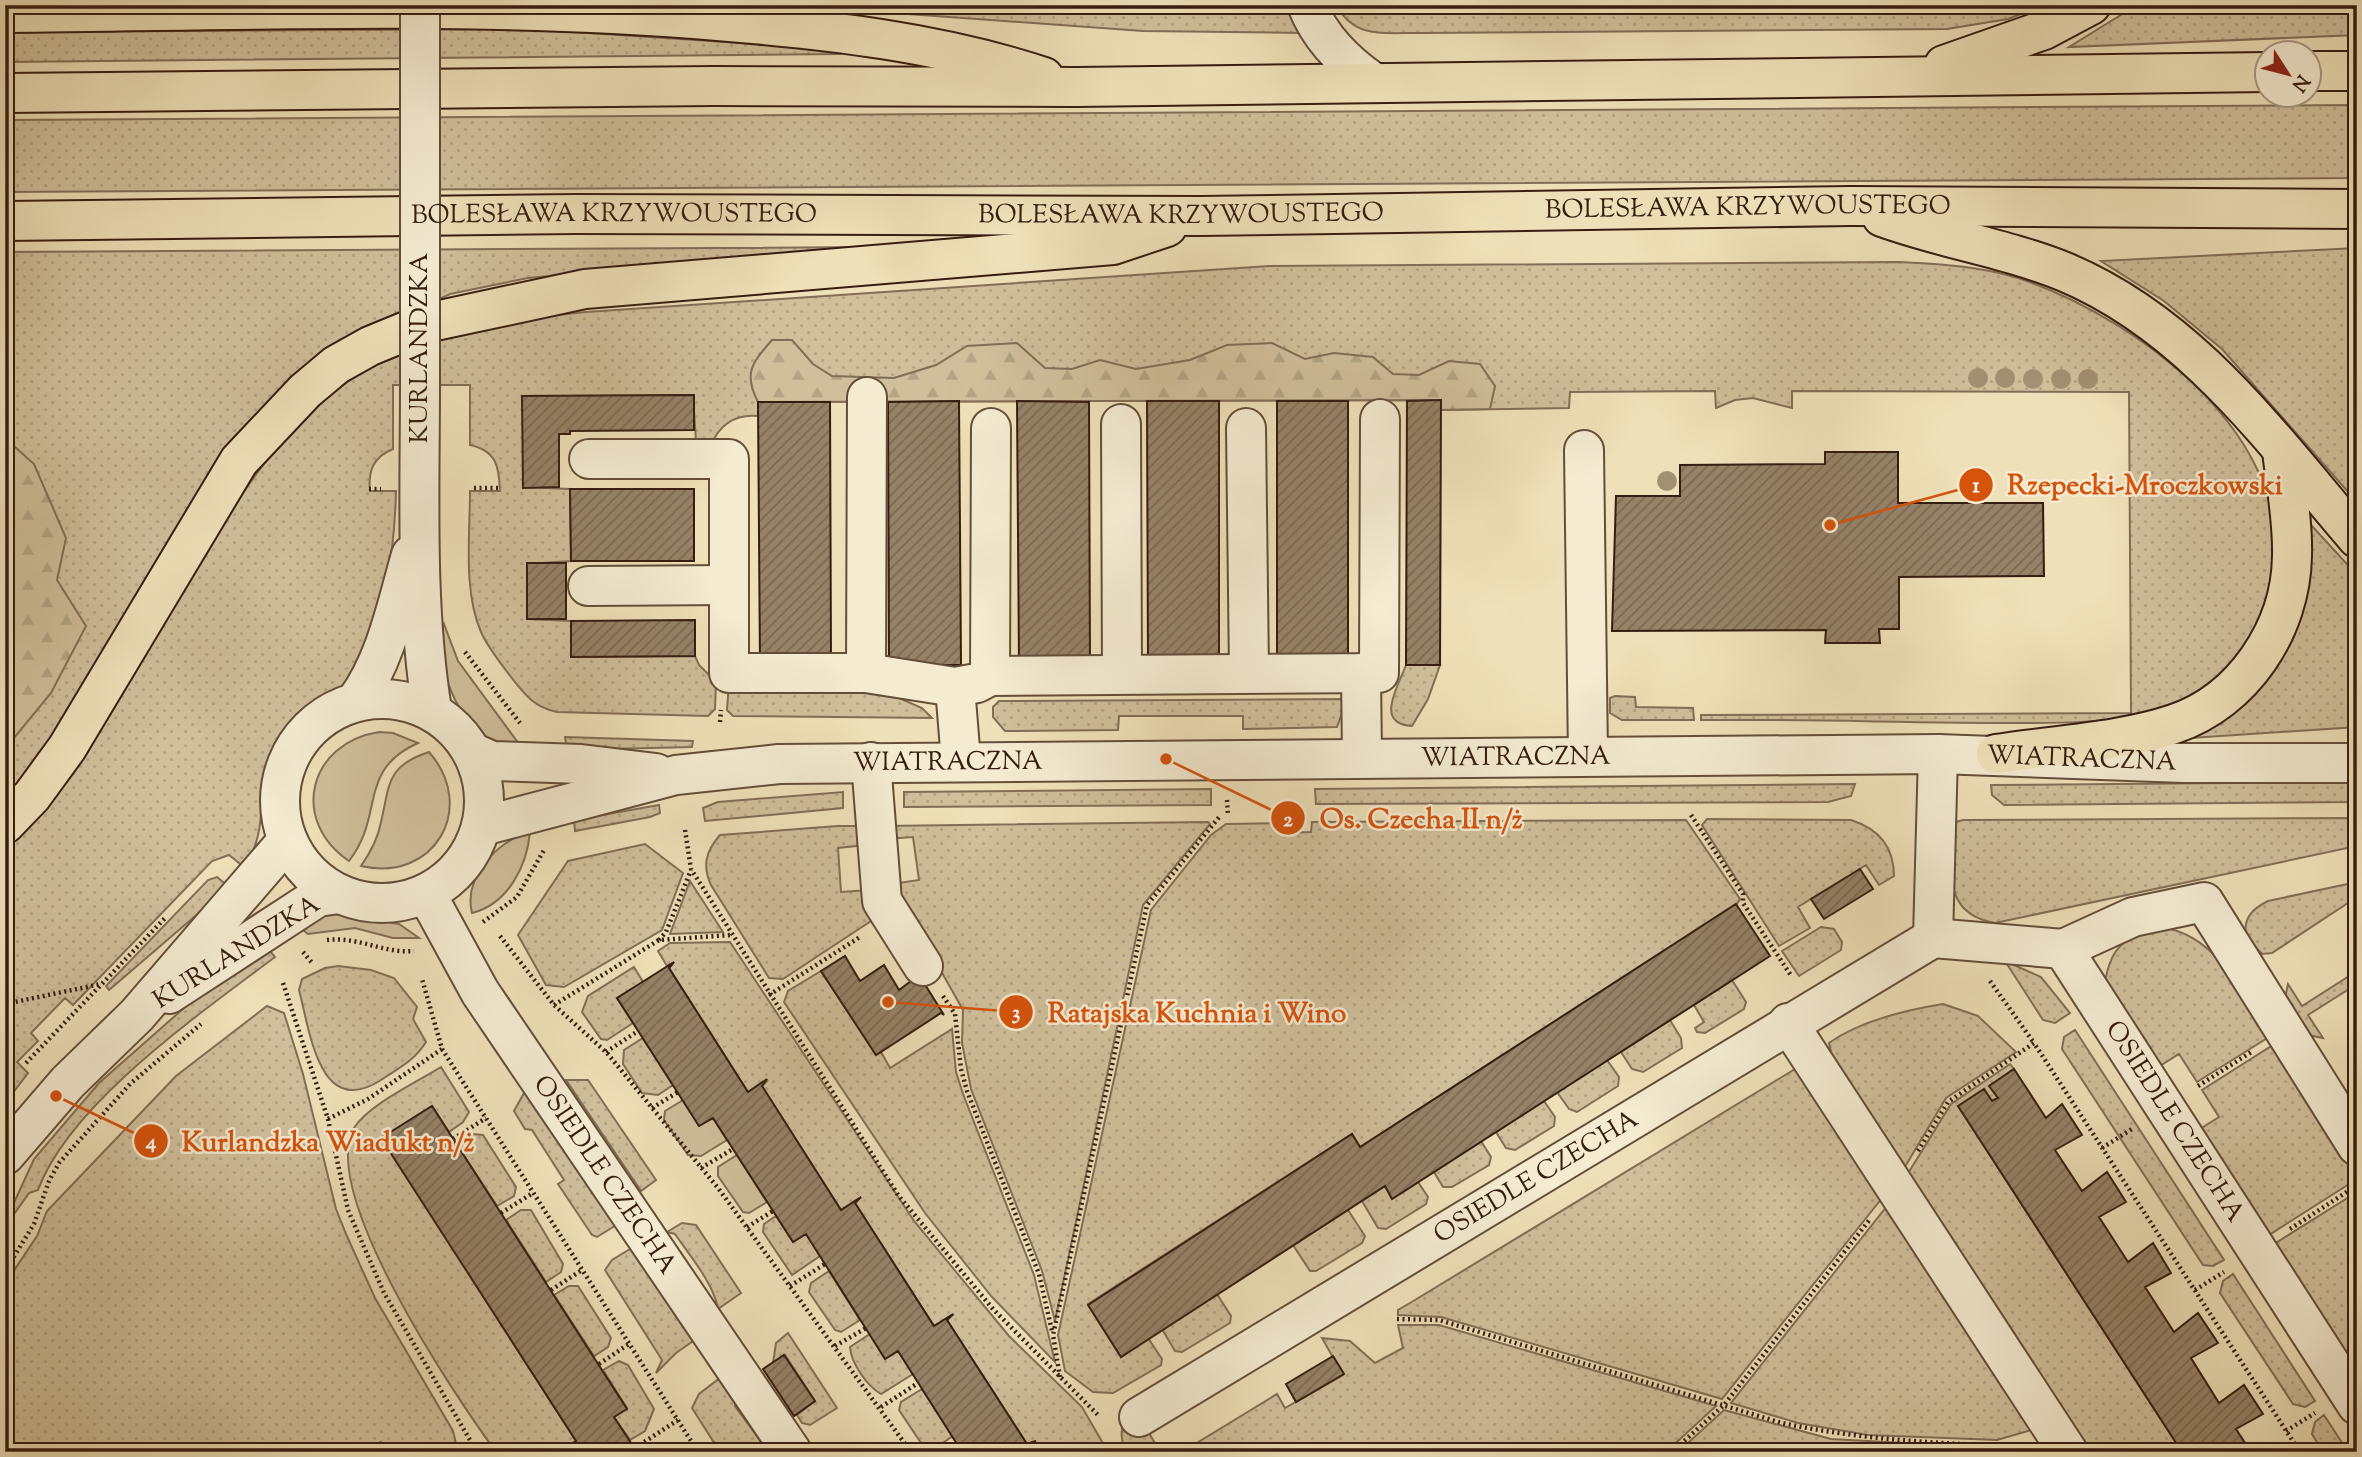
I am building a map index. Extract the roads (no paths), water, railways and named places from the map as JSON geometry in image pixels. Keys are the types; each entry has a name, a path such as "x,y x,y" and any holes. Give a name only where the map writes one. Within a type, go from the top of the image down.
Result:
{"main road":[{"path":"1915,74 2045,30 2091,5"},
{"path":"5,13 470,9 613,12 804,28 983,56 1076,87"},
{"path":"2324,71 2357,71"},
{"path":"5,93 713,86 1076,87 1915,74 2254,72"},
{"path":"1851,206 1922,232 2029,258 2114,297 2181,342 2217,377 2357,538"},
{"name":"BOLESŁAWA KRZYWOUSTEGO","path":"5,221 575,214 1201,216 1851,206 2357,208"},
{"path":"5,824 32,796 67,748 239,461 305,391 335,365 370,346 426,323 585,289 1113,245 1201,216"},
{"path":"1996,754 2127,735 2174,724 2209,709 2241,682 2268,645 2287,591 2292,558 2282,451"}],"street":[{"name":"KURLANDZKA","path":"420,5 420,523 426,676 432,710"},
{"path":"1307,5 1318,28 1331,46 1373,82"},
{"path":"866,673 867,397"},
{"path":"589,459 729,459 729,673 866,673 972,681 1122,673 1379,673 1380,419"},
{"path":"1121,424 1122,673"},
{"path":"961,761 972,681 991,428"},
{"path":"1246,428 1249,673"},
{"path":"1584,450 1588,756"},
{"name":"KURLANDZKA","path":"356,701 369,684 394,615 420,523"},
{"path":"588,586 729,585"},
{"path":"1362,673 1363,757"},
{"path":"396,699 432,710 457,729 474,753 485,789 483,826 471,854 452,878 427,895 398,904 377,904 338,894 307,872 287,841 280,813 281,783 290,755 314,725 330,712 356,701 396,699"},
{"name":"WIATRACZNA","path":"474,753 492,761 581,764 676,775"},
{"path":"1938,754 1934,939 2063,949 2133,918 2204,902 2357,1146"},
{"name":"WIATRACZNA","path":"483,826 676,775 779,764 872,761 1938,754 1996,754 2184,764 2357,762"},
{"path":"872,761 882,901 923,966"},
{"name":"KURLANDZKA","path":"5,1155 68,1082 137,1015 287,841"},
{"name":"KURLANDZKA","path":"137,1015 307,903 318,897 338,894"},
{"name":"OSIEDLE CZECHA","path":"427,895 480,992 792,1452"},
{"name":"OSIEDLE CZECHA","path":"1121,1421 1788,1023 1934,939"},
{"name":"OSIEDLE CZECHA","path":"2063,949 2357,1405"},
{"path":"1788,1023 2068,1452"}],"place":[{"name":"Rzepecki-Mroczkowski","path":"1830,525"},
{"name":"Os. Czecha II n/ż","path":"1166,759"},
{"name":"Ratajska Kuchnia i Wino","path":"888,1002"},
{"name":"Kurlandzka Wiadukt n/ż","path":"56,1096"}]}
